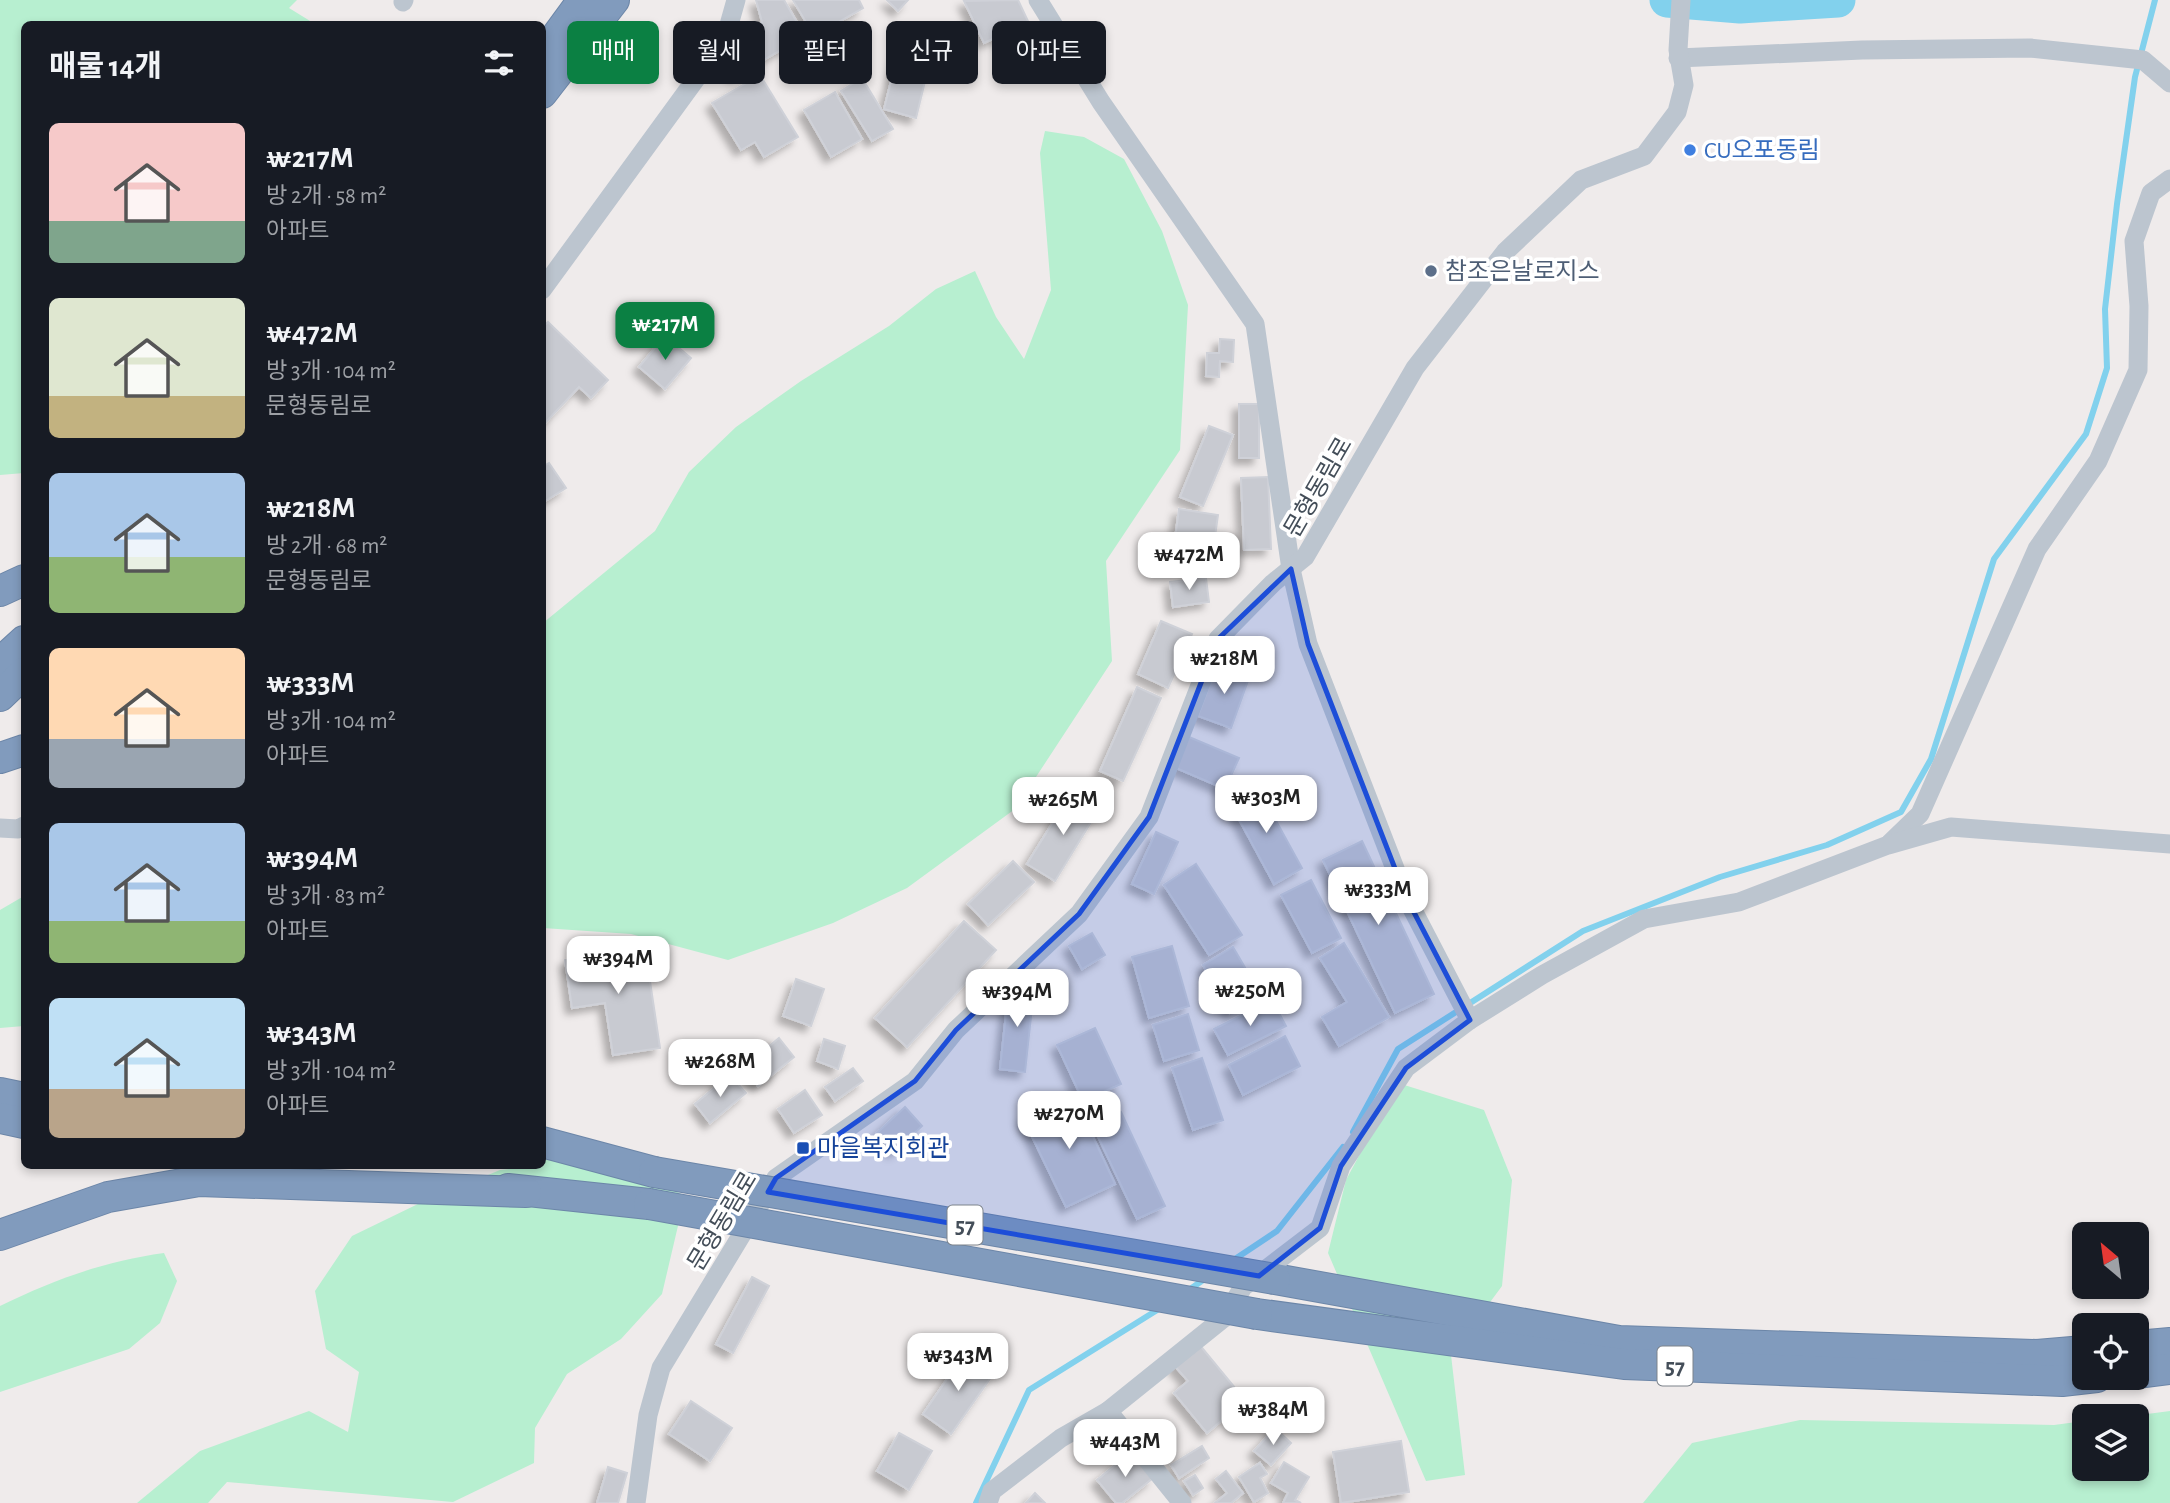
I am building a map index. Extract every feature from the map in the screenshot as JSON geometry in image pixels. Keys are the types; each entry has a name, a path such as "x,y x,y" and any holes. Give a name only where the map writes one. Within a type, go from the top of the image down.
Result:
{"highway":[{"path":"546,51 583,0"},
{"path":"546,88 614,0"},
{"path":"0,591 21,581"},
{"path":"0,663 21,644"},
{"path":"0,696 21,676"},
{"path":"0,758 21,751"},
{"path":"0,1074 21,1077"},
{"path":"0,1093 21,1097"},
{"path":"0,1118 21,1122"},
{"path":"546,1143 654,1172"},
{"name":"57","path":"546,1161 654,1172 1619,1341 2037,1355 2072,1352"},
{"name":"57","path":"344,1169 649,1204 896,1251 1257,1314 1624,1364 2072,1380"},
{"path":"0,1235 108,1197 199,1181 526,1192"},
{"path":"2149,1345 2170,1343"},
{"path":"2149,1372 2170,1369"}],"street":[{"path":"546,284 725,39 736,0"},
{"path":"1038,0 1101,102 1255,324 1291,569 1308,645 1406,897 1470,1020"},
{"name":"문형동림로","path":"636,1503 648,1415 662,1368 776,1178 915,1081 956,1030 1079,914 1149,817 1217,639 1305,557 1415,368 1505,252 1581,180 1644,156 1677,112 1684,85 1678,54 1681,0"},
{"path":"1678,54 2030,48 2143,60 2170,83"},
{"path":"1888,845 1920,814 2037,548 2098,461 2138,370 2139,306 2134,241 2151,193 2170,179"},
{"path":"988,1503 992,1491 1062,1438 1108,1411 1225,1317 1244,1287 1320,1228 1342,1166 1406,1068 1470,1020 1644,919 1739,902 1888,845 1951,827 2170,844"},
{"path":"0,828 21,828"},
{"path":"1108,1411 1182,1503"}],"highlighted area":[{"path":"1291,569 1308,644 1406,897 1470,1020 1406,1068 1341,1166 1320,1228 1259,1276 768,1192 776,1178 915,1081 956,1030 1079,914 1149,817 1218,639"}],"green space":[{"path":"0,0 297,0 289,8 310,21 21,21 21,473 0,475"},
{"path":"1045,131 1084,137 1124,159 1162,231 1188,305 1180,450 1106,561 1112,661 1015,809 907,888 833,923 728,960 631,934 546,928 546,621 655,531 689,472 736,427 801,381 889,326 936,289 975,271 996,317 1024,359 1051,290 1040,153"},
{"path":"21,898 21,1026 0,1028 0,910"},
{"path":"1398,1083 1484,1110 1512,1180 1502,1286 1451,1355 1465,1475 1426,1481 1328,1253 1346,1180"},
{"path":"546,1160 643,1174 685,1196 662,1294 621,1339 567,1374 535,1428 534,1463 453,1502 227,1482 208,1503 137,1503 200,1451 309,1411 348,1432 359,1372 326,1349 315,1291 352,1236 420,1203 500,1170 546,1169"},
{"path":"164,1253 177,1281 160,1323 129,1349 0,1392 0,1306 80,1273 121,1261"},
{"path":"2170,1411 2170,1503 1643,1503 1692,1443 1800,1420 2054,1425 2072,1423 2072,1481 2149,1481 2149,1414"}],"building":[{"path":"756,0 784,0 796,21 779,21 779,51 765,59 765,21 762,21"},
{"path":"793,0 859,0 863,8 840,21 805,21"},
{"path":"887,0 908,0 898,11"},
{"path":"1018,0 1028,21 992,21 992,39 984,43 978,30 978,21 974,21 964,1"},
{"path":"765,83 798,137 764,157 755,142 741,150 712,103 745,84"},
{"path":"852,84 866,84 893,129 872,141 841,91"},
{"path":"890,84 924,84 916,118 884,109"},
{"path":"835,92 862,139 831,157 804,110"},
{"path":"548,322 608,380 591,398 579,387 546,422"},
{"path":"665,336 691,358 665,389 639,367"},
{"path":"1220,339 1234,340 1233,362 1220,361 1219,377 1206,376 1207,353 1219,353"},
{"path":"1239,404 1259,404 1259,458 1239,458"},
{"path":"1209,426 1233,435 1203,506 1180,497"},
{"path":"549,463 566,488 546,500 546,465"},
{"path":"1268,477 1271,549 1244,550 1241,478"},
{"path":"1179,509 1218,515 1211,565 1172,560"},
{"path":"1206,578 1209,602 1173,607 1170,582"},
{"path":"1161,621 1192,634 1168,688 1138,674"},
{"path":"1218,663 1250,675 1231,728 1198,716"},
{"path":"1137,687 1161,698 1123,781 1100,771"},
{"path":"1189,737 1239,758 1225,789 1176,768"},
{"path":"1257,786 1302,868 1274,884 1229,801"},
{"path":"1071,793 1099,809 1055,881 1027,864"},
{"path":"1156,832 1178,842 1154,894 1132,884"},
{"path":"1362,841 1434,994 1395,1013 1323,860"},
{"path":"1013,861 1034,882 988,925 968,904"},
{"path":"1196,864 1242,935 1209,955 1164,885"},
{"path":"1311,880 1341,938 1312,953 1281,895"},
{"path":"964,921 996,950 907,1047 875,1018"},
{"path":"1092,933 1105,955 1082,969 1069,946"},
{"path":"1344,943 1389,1017 1339,1046 1322,1017 1347,1002 1320,958"},
{"path":"1172,946 1189,1006 1149,1018 1132,957"},
{"path":"1233,947 1261,995 1230,1013 1203,965"},
{"path":"645,948 660,1048 613,1055 605,1003 572,1008 565,960"},
{"path":"796,979 824,989 811,1026 783,1016"},
{"path":"1009,986 1034,989 1025,1072 1000,1069"},
{"path":"1272,1000 1286,1026 1228,1055 1214,1029"},
{"path":"1188,1014 1199,1050 1164,1061 1153,1025"},
{"path":"1095,1028 1121,1084 1083,1101 1057,1045"},
{"path":"1285,1036 1300,1066 1243,1095 1229,1065"},
{"path":"779,1038 794,1057 758,1086 743,1068"},
{"path":"824,1039 845,1046 838,1069 817,1061"},
{"path":"1202,1058 1223,1120 1193,1130 1172,1068"},
{"path":"853,1068 863,1081 835,1101 825,1087"},
{"path":"730,1075 746,1093 710,1123 695,1104"},
{"path":"805,1090 822,1115 794,1133 778,1109"},
{"path":"1073,1094 1115,1184 1066,1207 1023,1118"},
{"path":"905,1107 922,1126 894,1152 877,1133"},
{"path":"1121,1112 1165,1206 1137,1219 1093,1126"},
{"path":"752,1277 769,1286 733,1353 716,1344"},
{"path":"1198,1343 1240,1394 1233,1411 1207,1433 1174,1393 1188,1381 1173,1364"},
{"path":"965,1353 994,1373 951,1434 923,1414"},
{"path":"691,1401 732,1428 710,1461 669,1434"},
{"path":"1275,1428 1291,1443 1271,1465 1254,1451"},
{"path":"899,1433 932,1451 909,1490 877,1471"},
{"path":"1401,1441 1409,1492 1341,1503 1333,1452"},
{"path":"1202,1446 1209,1458 1179,1478 1171,1465"},
{"path":"1131,1452 1153,1478 1122,1503 1116,1503 1097,1480"},
{"path":"1284,1462 1309,1477 1295,1500 1301,1503 1283,1503 1288,1493 1271,1483"},
{"path":"1260,1463 1267,1474 1260,1478 1268,1493 1254,1502 1239,1477"},
{"path":"608,1467 627,1473 618,1503 597,1503"},
{"path":"1226,1471 1243,1493 1231,1503 1215,1503 1227,1493 1216,1479"},
{"path":"1195,1475 1203,1488 1193,1495 1184,1481"},
{"path":"1035,1493 1045,1503 1026,1503"}],"waterway":[{"path":"1667,0 1740,6 1838,0"},
{"path":"1353,1132 1398,1049 1583,931 1720,877 1827,845 1901,812 1931,759 1994,559 2086,434 2107,368 2105,309 2117,204 2135,77 2155,0"},
{"path":"1232,1261 1277,1231 1343,1147"},
{"path":"1186,1292 1206,1278"},
{"path":"976,1503 1029,1390 1162,1307"}],"place":[{"name":"CU오포동림","path":"1690,150"},
{"name":"참조은날로지스","path":"1431,271"},
{"name":"마을복지회관","path":"803,1148"}]}
